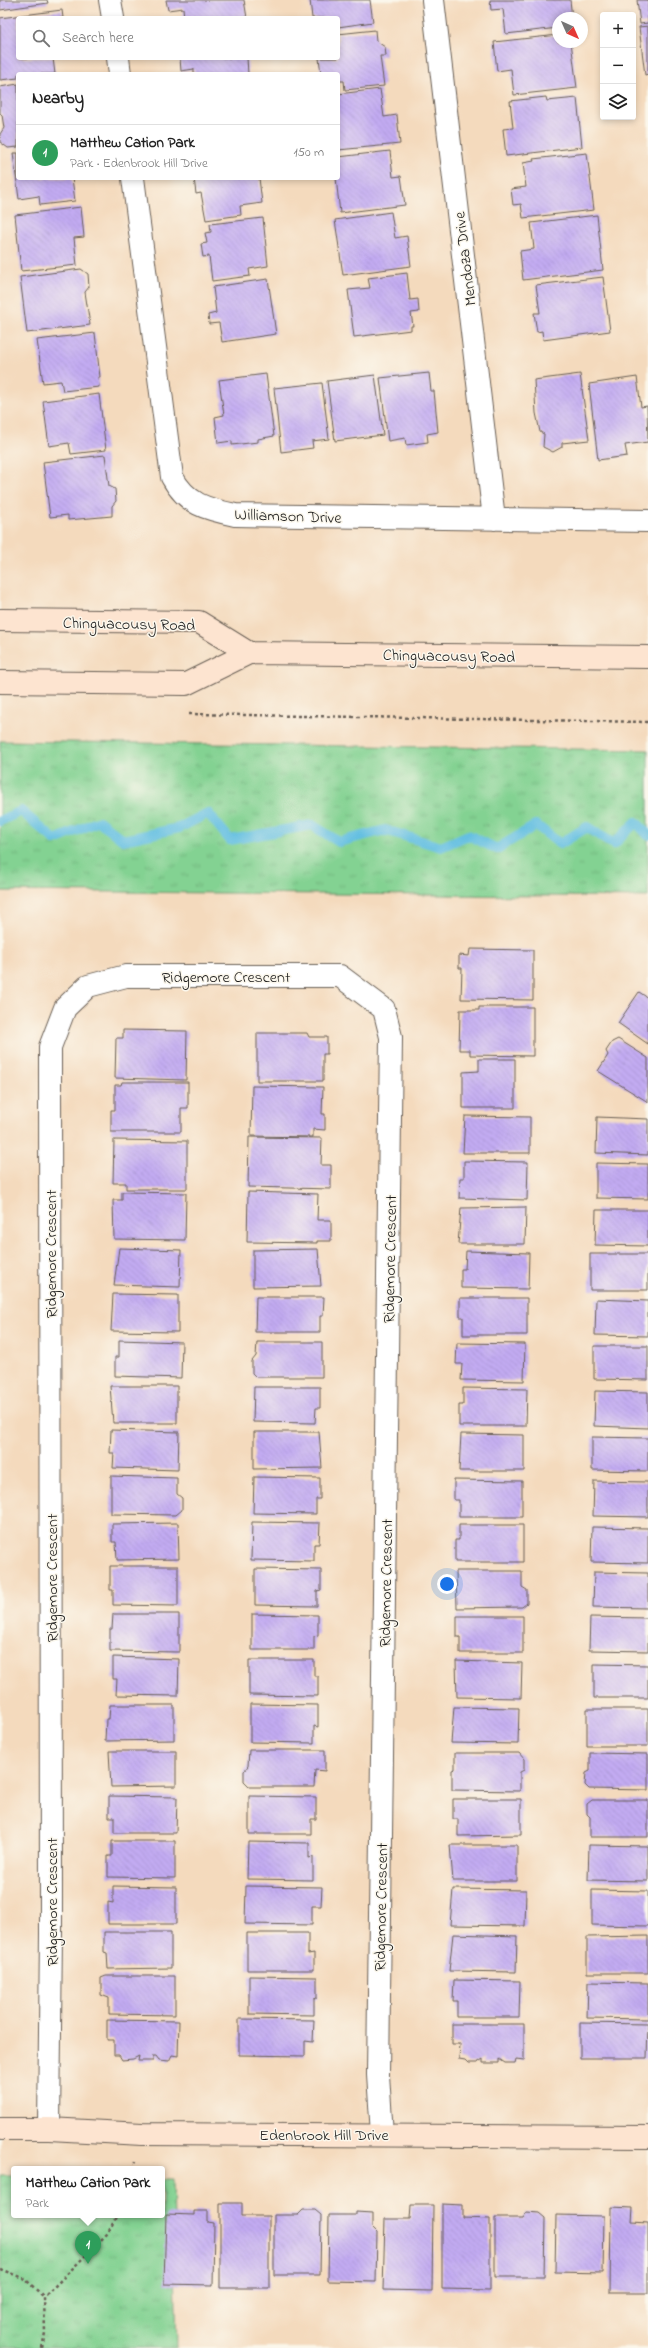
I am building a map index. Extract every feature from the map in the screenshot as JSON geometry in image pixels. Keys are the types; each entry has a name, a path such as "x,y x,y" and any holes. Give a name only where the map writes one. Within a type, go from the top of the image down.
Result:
{"main road":[{"name":"Chinguacousy Road","path":"0,620 199,622 250,653"},
{"name":"Chinguacousy Road","path":"0,682 186,684 250,653 648,657"},
{"name":"Edenbrook Hill Drive","path":"0,2129 49,2129 142,2134 382,2134 648,2137"}],"street":[{"path":"110,0 113,16"},
{"name":"Mendoza Drive","path":"433,0 494,519"},
{"path":"118,60 120,72"},
{"name":"Williamson Drive","path":"133,180 172,478 181,493 208,509 236,516 648,521"},
{"name":"Ridgemore Crescent","path":"49,2129 51,1932 50,1047 65,1008 88,986 126,976 340,976 384,1009 391,1038 378,2075 382,2134"}],"path":[{"path":"183,714 648,722"},
{"path":"44,2297 108,2233 116,2218"},
{"path":"0,2269 24,2279 44,2297 45,2333 42,2348"}],"green space":[{"path":"0,741 648,750 648,897 0,891"},
{"path":"0,2176 11,2176 11,2218 165,2218 165,2180 173,2180 177,2348 0,2348"}],"building":[{"path":"0,0 47,0 48,3 0,10"},
{"path":"166,0 244,0 247,16 184,16 183,8 168,10"},
{"path":"310,0 370,0 373,22 340,27 340,16 312,16"},
{"path":"490,0 570,0 571,12 552,12 552,29 506,34 503,9 491,10"},
{"path":"637,0 648,0 648,23 640,24"},
{"path":"62,10 63,16 16,16 16,60 53,60 55,72 16,72 16,78 0,80 0,18"},
{"path":"648,26 648,74 645,75 639,27"},
{"path":"375,30 376,41 385,47 386,56 380,56 384,86 345,90 344,81 340,81 340,72 321,72 319,60 340,60 340,34"},
{"path":"552,36 552,48 572,48 577,88 514,95 511,69 497,71 494,42"},
{"path":"180,60 247,60 248,72 194,72 194,69 181,71"},
{"path":"16,84 16,147 8,148 0,142 0,134 4,128 2,115 0,113 0,87"},
{"path":"380,89 384,117 397,115 400,144 340,150 340,94"},
{"path":"546,97 547,101 577,98 582,147 506,156 503,129 513,128 510,101"},
{"path":"390,151 393,177 401,176 405,205 340,213 336,180 340,180 340,157"},
{"path":"13,153 16,153 16,176"},
{"path":"587,153 594,210 523,218 521,204 513,205 511,189 526,187 523,163 534,161 533,159"},
{"path":"17,180 72,180 75,201 40,205 39,196 19,199"},
{"path":"194,180 259,180 262,203 240,206 241,215 206,220 201,193 196,194"},
{"path":"81,207 84,237 74,238 77,265 21,271 15,215"},
{"path":"391,212 395,238 407,236 411,266 343,275 335,220"},
{"path":"597,215 603,270 523,280 520,251 534,249 531,223"},
{"path":"263,218 268,266 249,269 250,276 212,281 209,256 203,257 201,244 207,243 205,233 211,232 210,224"},
{"path":"81,269 88,274 89,287 85,292 90,325 27,333 20,277"},
{"path":"407,273 410,300 418,299 419,312 411,313 413,326 411,326 411,330 354,337 348,290 370,288 368,278"},
{"path":"603,277 610,331 543,340 542,331 537,332 534,313 540,313 536,285"},
{"path":"268,279 276,334 222,342 219,323 209,324 208,315 216,313 213,287"},
{"path":"95,333 100,377 98,377 99,387 63,391 61,381 43,383 37,340"},
{"path":"429,373 431,391 434,391 438,432 427,434 428,442 406,445 405,438 388,441 380,378"},
{"path":"266,374 274,436 258,439 258,442 232,445 232,441 218,443 215,417 224,415 219,380"},
{"path":"580,374 589,440 562,443 562,447 553,452 543,447 544,434 540,432 536,413 534,380"},
{"path":"375,375 383,435 335,441 327,381"},
{"path":"637,377 641,407 647,406 648,442 625,445 627,456 598,460 589,384"},
{"path":"322,383 329,439 312,441 313,448 281,452 274,388"},
{"path":"99,394 106,450 71,454 69,443 49,446 43,401"},
{"path":"105,455 109,486 115,489 116,501 112,506 112,516 68,520 68,515 50,517 43,462"},
{"path":"470,949 533,950 533,1000 461,999 462,968 459,968 459,955 469,956"},
{"path":"639,992 648,998 648,1044 618,1023"},
{"path":"479,1007 533,1007 533,1056 470,1055 470,1050 459,1050 460,1010 479,1010"},
{"path":"123,1030 187,1031 186,1080 115,1078 116,1038 123,1038"},
{"path":"257,1033 307,1033 309,1037 327,1037 327,1054 323,1054 323,1081 257,1081"},
{"path":"618,1039 648,1058 648,1102 598,1071 608,1055 606,1051 612,1042"},
{"path":"479,1059 515,1059 515,1108 463,1108 463,1072 479,1071"},
{"path":"122,1082 188,1082 188,1108 181,1108 181,1132 111,1132 111,1110 115,1110 115,1085 121,1085"},
{"path":"252,1086 323,1087 322,1114 325,1114 325,1130 313,1129 313,1137 251,1136"},
{"path":"465,1116 530,1117 530,1153 463,1153"},
{"path":"597,1117 648,1119 648,1155 596,1153"},
{"path":"249,1137 322,1138 321,1165 331,1165 331,1189 248,1187"},
{"path":"114,1140 187,1141 187,1189 126,1189 126,1183 113,1183"},
{"path":"464,1161 528,1162 527,1200 459,1198 460,1178 464,1178"},
{"path":"596,1163 648,1164 648,1199 596,1198"},
{"path":"122,1192 186,1193 185,1240 114,1239 113,1200 122,1200"},
{"path":"248,1192 318,1194 317,1220 331,1220 331,1241 317,1241 317,1243 247,1242"},
{"path":"526,1207 525,1244 458,1244 461,1208"},
{"path":"596,1210 648,1210 648,1246 595,1245"},
{"path":"119,1248 181,1250 180,1287 114,1285"},
{"path":"318,1249 321,1286 253,1287 253,1250"},
{"path":"466,1251 529,1253 528,1289 461,1288 461,1269 465,1269"},
{"path":"590,1254 648,1254 648,1290 590,1290"},
{"path":"113,1294 178,1295 178,1332 111,1331"},
{"path":"256,1297 324,1297 323,1316 320,1316 320,1332 255,1332"},
{"path":"460,1298 527,1298 527,1335 463,1335 463,1317 460,1317"},
{"path":"596,1299 648,1301 648,1336 595,1335"},
{"path":"119,1340 182,1342 181,1378 115,1376 115,1357 119,1357"},
{"path":"257,1342 322,1342 322,1377 256,1377 252,1373 252,1361 256,1356"},
{"path":"457,1343 525,1344 524,1381 461,1380 462,1364 456,1364"},
{"path":"594,1346 648,1346 648,1380 594,1379"},
{"path":"110,1386 177,1386 177,1423 113,1423"},
{"path":"254,1387 320,1387 320,1408 316,1408 315,1423 253,1422"},
{"path":"463,1388 527,1389 526,1426 459,1426 459,1405 463,1405"},
{"path":"595,1391 648,1392 648,1428 594,1426"},
{"path":"111,1430 179,1432 178,1470 113,1468 114,1453 110,1453"},
{"path":"254,1432 319,1432 322,1468 254,1469"},
{"path":"461,1434 524,1435 524,1471 459,1471"},
{"path":"592,1437 648,1438 648,1471 592,1470"},
{"path":"111,1476 177,1478 177,1494 182,1498 182,1510 176,1515 111,1514"},
{"path":"254,1477 320,1478 320,1499 316,1499 316,1514 253,1513"},
{"path":"454,1480 522,1481 522,1517 459,1517 459,1500 454,1500"},
{"path":"594,1481 648,1482 648,1517 593,1516"},
{"path":"252,1522 320,1523 319,1544 314,1544 314,1561 251,1560"},
{"path":"178,1523 179,1559 117,1560 116,1542 112,1542 112,1524"},
{"path":"459,1525 523,1525 523,1562 455,1562 455,1540 459,1540"},
{"path":"592,1527 648,1528 648,1563 591,1562"},
{"path":"110,1566 178,1566 178,1606 113,1605 113,1590 110,1590"},
{"path":"255,1569 321,1570 321,1590 317,1591 317,1606 255,1605"},
{"path":"456,1571 522,1571 522,1587 527,1590 527,1603 522,1607 457,1608"},
{"path":"594,1572 648,1573 648,1608 593,1607"},
{"path":"113,1614 179,1614 179,1652 110,1651 110,1629 112,1629"},
{"path":"252,1614 318,1615 318,1635 314,1636 314,1650 252,1650"},
{"path":"457,1616 523,1616 523,1653 460,1653 460,1637 457,1637"},
{"path":"590,1617 648,1618 648,1651 589,1650"},
{"path":"113,1657 179,1659 178,1696 116,1695 117,1679 113,1679"},
{"path":"249,1660 314,1660 314,1676 318,1676 318,1696 249,1695"},
{"path":"456,1661 522,1663 521,1698 457,1697"},
{"path":"594,1664 648,1665 648,1698 594,1698"},
{"path":"250,1704 318,1705 318,1727 314,1726 314,1743 250,1742"},
{"path":"110,1705 174,1705 174,1740 105,1741 106,1719 109,1719"},
{"path":"454,1707 519,1708 518,1744 451,1743"},
{"path":"587,1709 648,1709 648,1746 587,1746"},
{"path":"249,1750 325,1750 325,1771 315,1770 314,1787 249,1787 244,1782 244,1771 248,1766"},
{"path":"109,1751 176,1751 176,1786 111,1787"},
{"path":"455,1753 519,1753 524,1759 524,1770 520,1772 520,1791 452,1790 452,1770 455,1769"},
{"path":"590,1753 648,1754 648,1790 589,1789 585,1785 586,1773 590,1771"},
{"path":"109,1796 177,1797 176,1833 114,1833 114,1817 109,1817"},
{"path":"249,1796 316,1797 316,1819 311,1819 311,1834 249,1834"},
{"path":"453,1799 521,1799 521,1835 458,1836 458,1819 453,1819"},
{"path":"592,1800 648,1800 648,1837 590,1837 590,1817 587,1814 587,1804"},
{"path":"112,1841 175,1841 175,1878 108,1877 108,1856 112,1856"},
{"path":"248,1842 309,1843 309,1858 313,1857 313,1880 247,1879"},
{"path":"450,1845 517,1845 517,1881 453,1881"},
{"path":"589,1845 648,1846 648,1881 588,1880"},
{"path":"113,1886 176,1887 176,1924 108,1924 108,1902 113,1903"},
{"path":"246,1886 322,1887 321,1906 312,1906 312,1925 245,1924"},
{"path":"453,1889 526,1890 525,1926 450,1925"},
{"path":"592,1890 648,1891 648,1926 592,1925"},
{"path":"104,1932 171,1932 171,1968 108,1969 107,1953 104,1952"},
{"path":"247,1933 308,1933 308,1954 314,1953 314,1970 247,1970"},
{"path":"453,1934 517,1936 516,1972 449,1971"},
{"path":"648,1936 648,1973 587,1973 587,1937"},
{"path":"106,1976 175,1976 175,2015 109,2014 109,1998 101,1995 101,1978"},
{"path":"249,1976 317,1977 317,1998 314,1999 314,2015 249,2014"},
{"path":"454,1980 520,1981 519,2017 457,2017 457,2001 453,2001"},
{"path":"588,1982 648,1983 648,2019 587,2018"},
{"path":"239,2019 314,2020 313,2042 305,2041 305,2056 239,2055"},
{"path":"107,2020 179,2021 178,2056 172,2055 169,2061 159,2060 156,2056 153,2056 153,2061 138,2061 139,2056 133,2059 122,2060 119,2055 114,2055 114,2040 107,2040"},
{"path":"580,2023 648,2024 647,2058 580,2058"},
{"path":"452,2024 524,2024 524,2060 516,2059 515,2063 505,2063 499,2059 499,2063 483,2063 483,2059 477,2063 468,2063 465,2060 459,2059 460,2044 452,2044"},
{"path":"220,2203 242,2203 242,2216 269,2216 269,2288 220,2288"},
{"path":"442,2204 463,2205 463,2218 490,2219 490,2290 442,2289"},
{"path":"411,2205 433,2205 432,2291 383,2290 385,2219 410,2219"},
{"path":"611,2207 633,2208 632,2222 648,2223 648,2293 610,2293"},
{"path":"303,2210 315,2210 321,2215 320,2275 274,2275 274,2215 298,2215"},
{"path":"194,2211 208,2211 208,2222 214,2223 213,2285 164,2284 166,2214 194,2215"},
{"path":"356,2212 372,2213 372,2227 377,2232 376,2282 328,2281 329,2215 356,2215"},
{"path":"527,2212 539,2213 545,2218 544,2277 495,2277 495,2218 523,2218"},
{"path":"556,2215 604,2216 603,2273 555,2272"}],"waterway":[{"path":"0,821 21,811 55,840 99,821 123,840 179,828 208,813 230,840 312,825 339,842 385,830 441,847 468,835 497,849 536,825 560,844 587,827 614,844 636,822 648,835"}],"place":[{"name":"Matthew Cation Park","path":"88,2264"}]}
